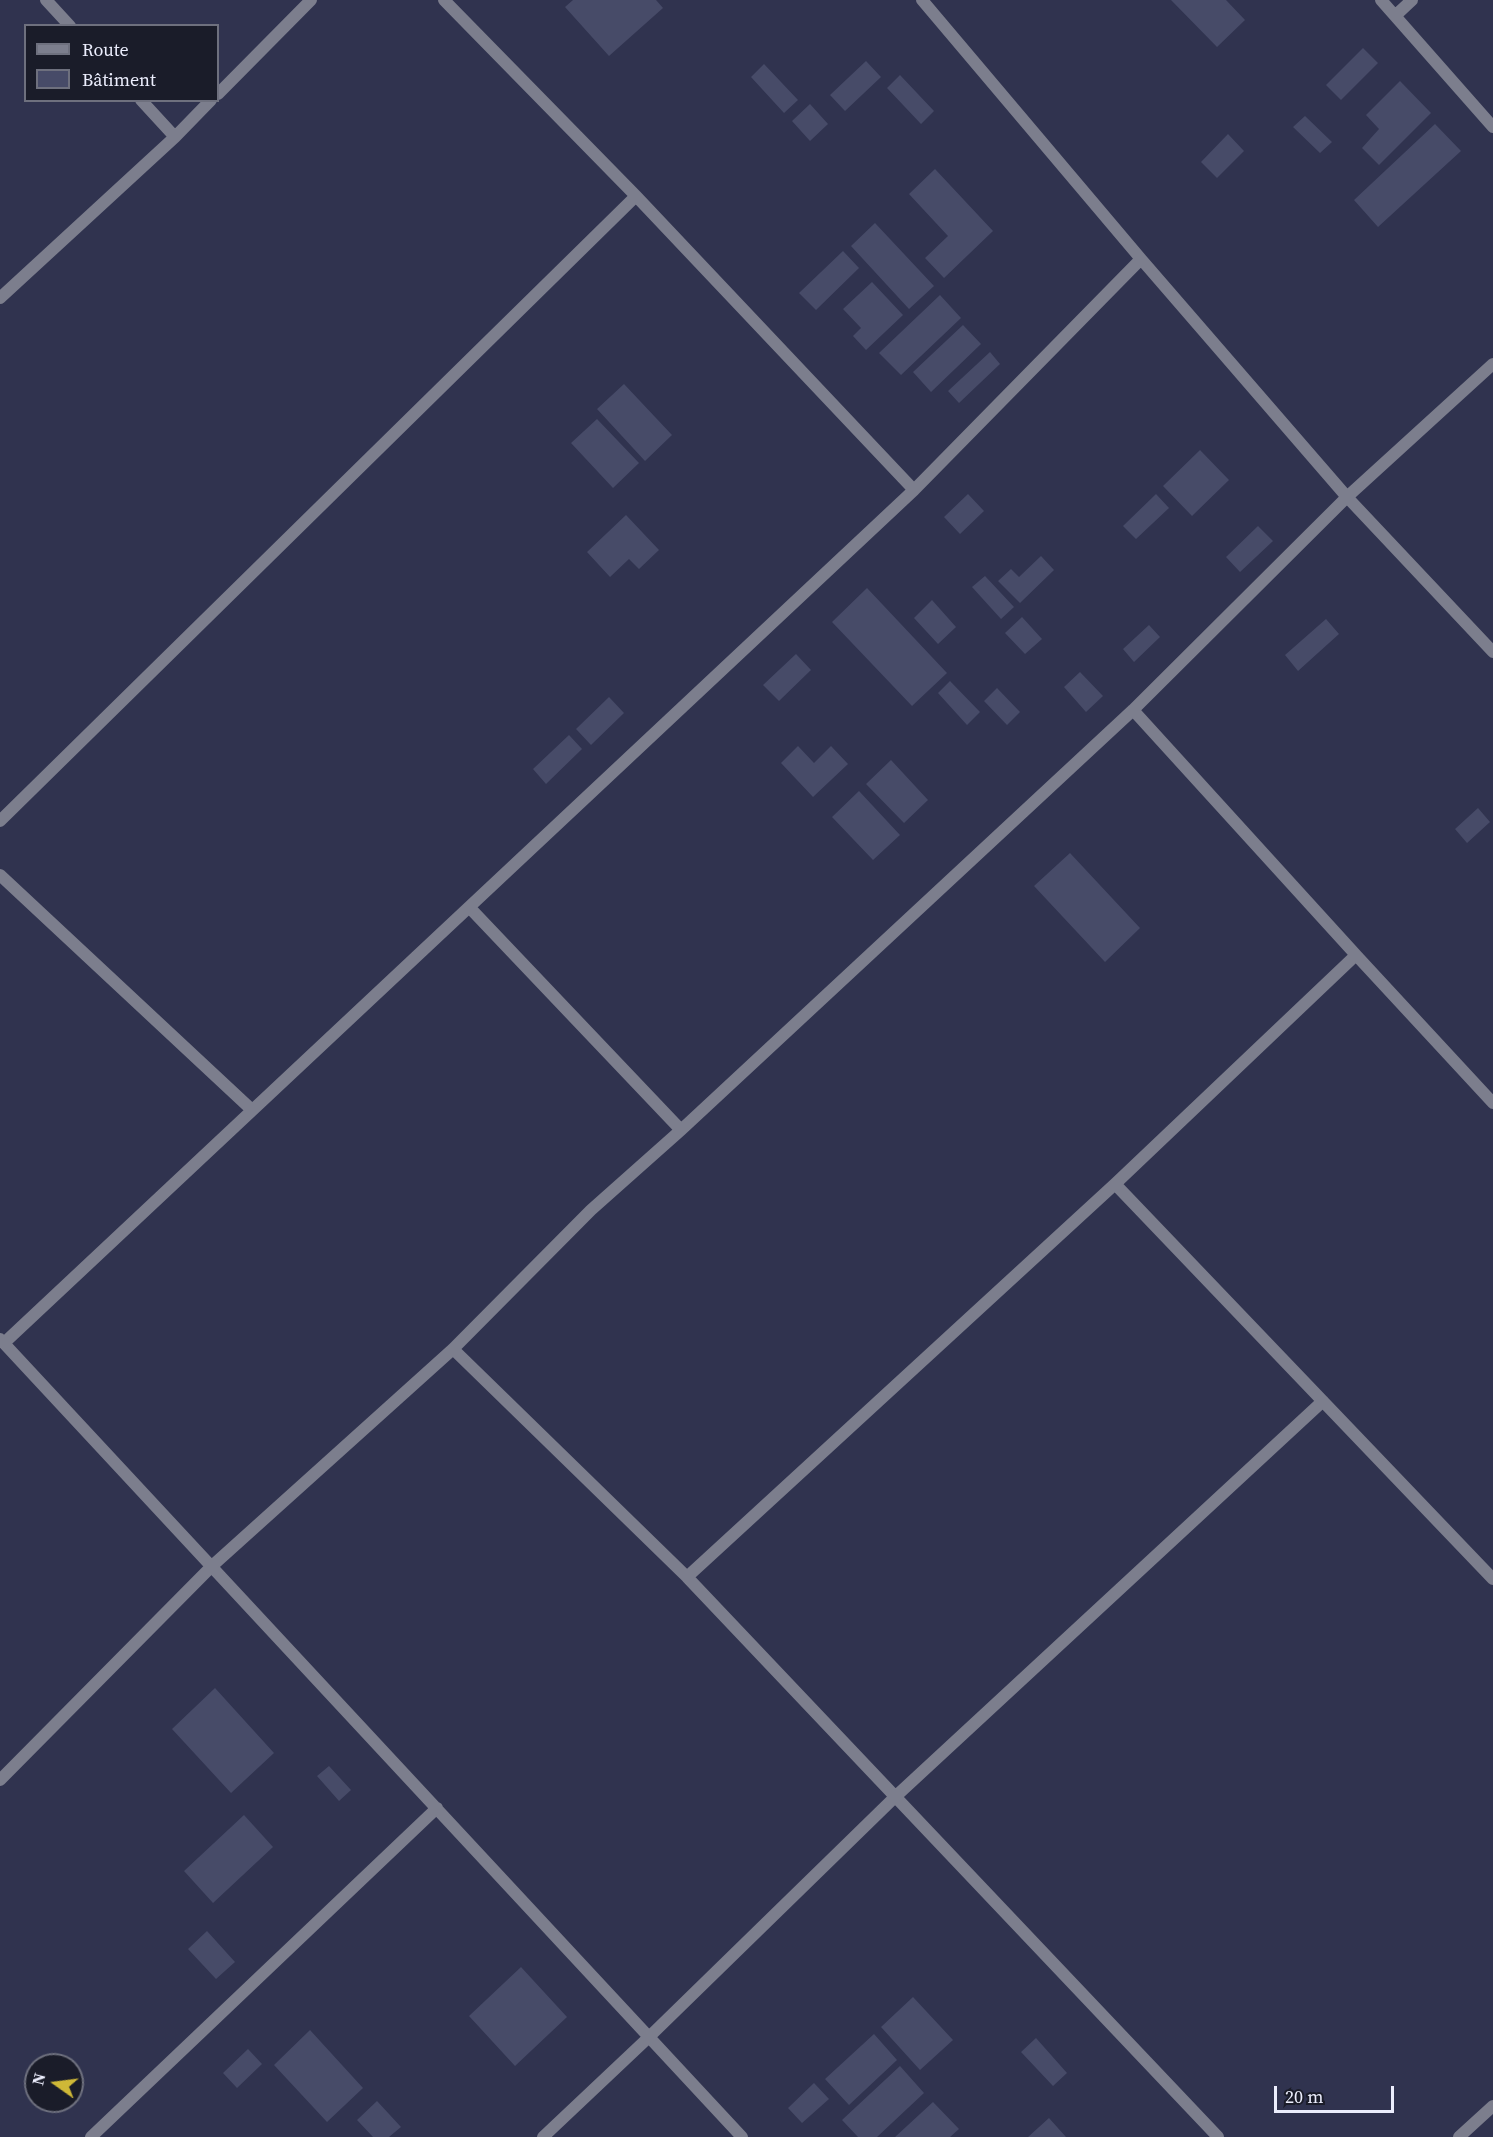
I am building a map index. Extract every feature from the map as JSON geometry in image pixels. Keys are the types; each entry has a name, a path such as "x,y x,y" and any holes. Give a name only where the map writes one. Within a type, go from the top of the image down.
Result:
{"street":[{"path":"46,0 68,24"},
{"path":"219,93 311,0"},
{"path":"444,0 636,196 914,490"},
{"path":"922,0 1141,259 1347,497 1493,652"},
{"path":"1381,0 1493,127"},
{"path":"1396,15 1412,0"},
{"path":"143,102 175,137"},
{"path":"0,298 175,137 209,102"},
{"path":"0,821 636,196"},
{"path":"742,2137 2,1341 914,490 1141,259"},
{"path":"0,1780 212,1566 453,1349 591,1210 681,1130 1134,710 1347,497 1493,364"},
{"path":"1134,710 1493,1104"},
{"path":"0,875 252,1110"},
{"path":"469,907 681,1130"},
{"path":"687,1577 1115,1185 1356,955"},
{"path":"1115,1185 1493,1579"},
{"path":"453,1349 687,1577 1218,2137"},
{"path":"543,2137 895,1797 1323,1401"},
{"path":"91,2137 437,1808"},
{"path":"1459,2137 1493,2106"}],"building":[{"path":"573,0 656,0 663,8 609,56 565,7"},
{"path":"1171,0 1226,0 1245,20 1217,47"},
{"path":"1363,48 1378,63 1341,100 1326,85"},
{"path":"866,61 881,77 845,111 830,95"},
{"path":"764,64 798,100 784,113 751,77"},
{"path":"900,75 934,111 921,124 887,88"},
{"path":"1400,81 1431,113 1379,165 1362,148 1379,129 1366,115"},
{"path":"810,104 828,124 810,141 792,121"},
{"path":"1305,116 1332,142 1320,153 1293,127"},
{"path":"1435,124 1461,151 1378,227 1354,200"},
{"path":"1228,134 1244,151 1217,178 1201,162"},
{"path":"935,169 993,231 944,278 925,258 948,236 909,194"},
{"path":"875,223 934,286 909,309 851,246"},
{"path":"843,251 859,268 816,310 799,293"},
{"path":"872,282 903,315 866,350 853,336 861,328 843,309"},
{"path":"940,295 961,318 901,375 879,353"},
{"path":"963,325 981,344 931,392 913,372"},
{"path":"990,352 1000,364 959,403 948,391"},
{"path":"624,384 672,435 645,461 597,409"},
{"path":"597,419 639,463 613,488 571,443"},
{"path":"1200,450 1229,480 1192,516 1163,486"},
{"path":"968,494 984,511 960,534 944,517"},
{"path":"1156,494 1169,508 1136,539 1123,526"},
{"path":"626,515 659,550 639,569 629,559 610,577 587,552"},
{"path":"1258,526 1273,541 1240,572 1226,557"},
{"path":"1041,556 1054,570 1020,603 998,581 1011,569 1019,577"},
{"path":"985,576 1014,607 1001,619 972,587"},
{"path":"867,588 947,673 912,706 832,622"},
{"path":"932,600 956,627 938,644 914,618"},
{"path":"1022,617 1042,639 1025,654 1005,633"},
{"path":"1326,619 1339,634 1298,671 1285,655"},
{"path":"1149,625 1160,637 1134,662 1123,649"},
{"path":"796,654 811,670 779,701 763,685"},
{"path":"1080,672 1103,696 1086,712 1064,687"},
{"path":"950,681 980,712 967,725 938,693"},
{"path":"997,688 1020,712 1007,725 984,701"},
{"path":"609,697 624,713 591,745 576,729"},
{"path":"569,735 582,749 546,784 533,769"},
{"path":"798,746 814,763 831,746 848,764 813,797 781,763"},
{"path":"891,760 928,800 904,823 866,784"},
{"path":"859,791 900,835 873,860 832,817"},
{"path":"1478,808 1490,822 1467,843 1455,829"},
{"path":"1070,853 1140,928 1105,962 1034,886"},
{"path":"215,1688 274,1753 231,1793 172,1729"},
{"path":"329,1766 351,1790 339,1801 317,1776"},
{"path":"244,1815 273,1847 213,1903 184,1871"},
{"path":"207,1931 235,1962 216,1979 188,1949"},
{"path":"521,1967 567,2017 515,2066 469,2016"},
{"path":"913,1997 953,2040 920,2070 881,2027"},
{"path":"310,2030 363,2088 327,2122 274,2065"},
{"path":"874,2034 897,2060 849,2105 825,2079"},
{"path":"1036,2038 1067,2073 1053,2086 1021,2052"},
{"path":"248,2049 262,2064 237,2088 223,2073"},
{"path":"900,2066 924,2093 877,2137 858,2137 842,2120"},
{"path":"814,2083 829,2099 802,2123 788,2108"},
{"path":"377,2101 401,2127 389,2137 373,2137 357,2120"},
{"path":"933,2102 959,2129 950,2137 895,2137"},
{"path":"1049,2118 1066,2137 1028,2137"}]}
